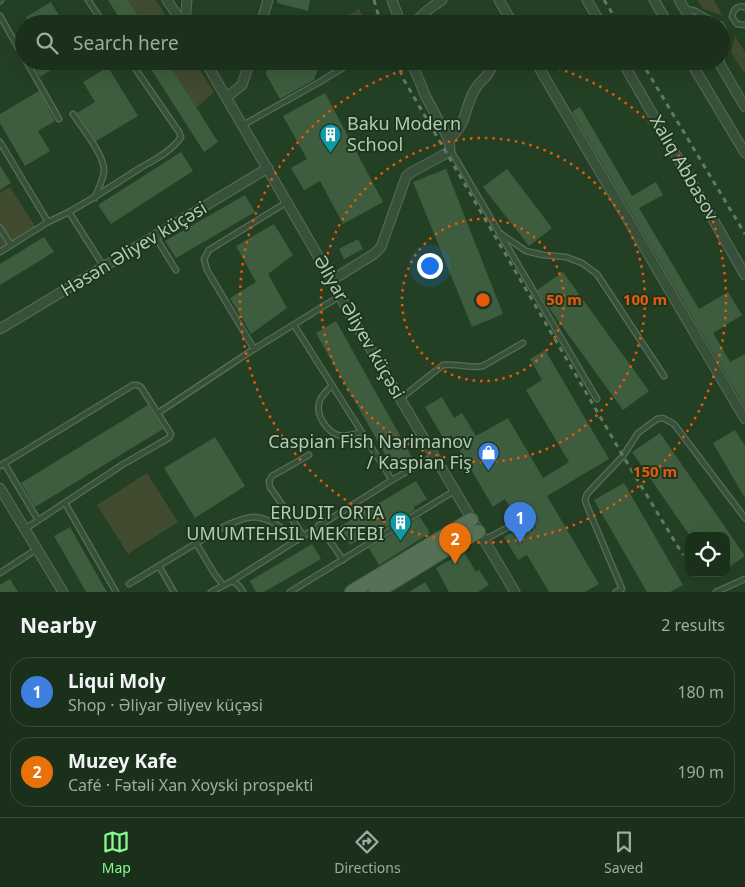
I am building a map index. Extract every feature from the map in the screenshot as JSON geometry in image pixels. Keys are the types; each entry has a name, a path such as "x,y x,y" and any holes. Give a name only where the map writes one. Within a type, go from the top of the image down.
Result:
{"main road":[{"path":"352,592 477,531"},
{"path":"376,592 477,531"}],"street":[{"path":"167,0 178,15"},
{"path":"185,15 187,0"},
{"path":"264,15 268,0"},
{"path":"392,0 398,15"},
{"path":"424,15 442,0"},
{"path":"499,0 508,15"},
{"path":"587,0 596,15"},
{"path":"654,0 663,15"},
{"path":"679,0 688,15"},
{"name":"Əliyar Əliyev küçəsi","path":"210,70 512,591"},
{"path":"227,97 242,85 247,70"},
{"path":"415,70 450,145"},
{"path":"332,280 374,254 381,247 406,177 447,153 464,122 474,90 488,76 490,70"},
{"path":"540,70 745,419"},
{"name":"Xalıq Abbasov","path":"627,70 745,275"},
{"path":"695,70 745,153"},
{"path":"724,70 745,107"},
{"name":"Həsən Əliyev küçəsi","path":"0,329 268,168"},
{"path":"0,488 63,592"}],"lane":[{"path":"88,0 98,15"},
{"path":"745,7 738,7 733,13 734,21 740,26 745,25"},
{"path":"684,8 702,15"},
{"path":"0,16 15,42"},
{"path":"730,22 734,21"},
{"path":"31,70 59,120"},
{"path":"0,252 48,222 94,198 177,143 181,137 136,70"},
{"path":"243,125 340,70"},
{"path":"73,114 103,164 104,172 94,198"},
{"path":"0,142 2,151 48,222"},
{"path":"450,145 597,399"},
{"path":"254,349 207,270 204,260 209,250 287,202"},
{"path":"69,212 104,267"},
{"path":"0,228 11,245"},
{"path":"500,233 526,251 566,257 582,262 597,274 664,376"},
{"path":"155,236 176,270"},
{"path":"158,414 254,349 340,296"},
{"path":"294,324 392,480"},
{"path":"400,399 443,365 452,364 476,368 483,366 523,343"},
{"path":"25,529 122,465 170,437 171,434 141,387 137,384 133,385 2,464 38,520"},
{"path":"332,385 320,401 319,416 330,431 336,434 344,436 361,432"},
{"path":"627,592 622,589 585,500 587,494 623,456 638,434 657,418 663,418 674,424 745,518"},
{"path":"303,535 270,487 269,481 272,476 309,455"},
{"path":"211,592 232,581 303,535 434,456"},
{"path":"290,592 454,491"},
{"path":"65,503 116,592"},
{"path":"129,584 223,527 239,520 254,517 280,526 296,540"},
{"path":"477,531 520,521 525,521 532,530"},
{"path":"319,526 343,560"},
{"path":"196,543 223,585"},
{"path":"0,573 37,549"},
{"path":"159,566 174,592"},
{"path":"716,592 745,579"},
{"path":"232,581 239,586 242,592"},
{"path":"616,592 622,589"}],"green space":[{"path":"128,0 156,0 165,15 137,15"},
{"path":"697,0 714,0 722,15 720,15 703,9"},
{"path":"359,9 363,15 349,15"},
{"path":"735,36 745,52 745,74 731,53"},
{"path":"173,70 200,70 214,92 196,108"},
{"path":"10,187 36,228 0,250 0,193"},
{"path":"147,473 178,522 128,554 97,505"}],"building":[{"path":"108,0 128,0 137,15 117,15"},
{"path":"277,0 310,0 308,11 277,3"},
{"path":"51,2 59,15 29,15"},
{"path":"36,70 51,70 40,77"},
{"path":"103,70 110,70 138,116 96,141 77,113 95,102 83,82"},
{"path":"152,70 173,70 218,142 204,152"},
{"path":"267,70 318,70 314,80 280,99 266,74"},
{"path":"39,91 55,121 38,131 50,151 25,166 0,123 0,114"},
{"name":"Baku Modern School","path":"325,93 383,202 343,224 320,181 304,190 291,168 307,159 283,116"},
{"path":"580,107 632,196 656,182 663,195 639,208 699,309 728,292 742,315 713,333 730,362 745,354 745,407 572,112"},
{"path":"181,152 193,171 111,224 98,205"},
{"path":"0,166 11,183 0,190"},
{"path":"446,169 503,314 472,327 413,182"},
{"path":"507,169 552,228 529,246 483,187"},
{"path":"245,195 255,212 176,258 165,241"},
{"path":"274,224 293,255 268,274 287,308 251,334 230,298 256,282 236,246"},
{"path":"44,237 54,252 0,285 0,264"},
{"path":"358,239 363,249 344,259 339,249"},
{"path":"563,272 649,391 623,410 537,290"},
{"path":"336,321 413,459 394,470 316,333"},
{"path":"545,350 609,459 547,496 599,584 585,592 549,592 527,555 518,560 504,537 524,526 530,533 535,532 536,528 532,521 534,520 526,506 513,513 505,499 493,507 451,435 444,439 425,407 442,397 454,418 462,413 476,436 508,418 543,478 569,462 526,390 542,380 530,359"},
{"path":"148,405 163,429 35,507 21,483"},
{"path":"735,430 745,446 745,498 713,443"},
{"path":"660,433 728,532 687,532 632,452"},
{"path":"215,437 245,486 195,518 164,468"},
{"path":"416,481 427,499 414,507 415,510 364,541 362,538 350,545 339,527"},
{"path":"624,483 683,585 670,592 647,592 594,500"},
{"name":"ERUDIT ORTA UMUMTEHSIL MEKTEBI","path":"420,517 430,533 379,565 369,548"},
{"path":"70,527 107,592 86,592 54,536"},
{"path":"730,534 745,556 730,566"},
{"path":"312,544 321,559 264,592 256,592 250,581"},
{"path":"464,552 476,572 479,570 489,585 478,592 449,592 436,568"},
{"path":"10,579 18,592 0,592 0,585"},
{"path":"425,582 431,592 409,592"}],"railway":[{"path":"374,0 378,15"},
{"path":"604,0 613,15"},
{"path":"400,70 623,456 683,555"},
{"path":"646,70 745,234"}],"place":[{"name":"Baku Modern School","path":"331,153"},
{"name":"Caspian Fish Nərimanov / Kaspian Fiş","path":"488,471"},
{"name":"ERUDIT ORTA UMUMTEHSIL MEKTEBI","path":"400,542"},
{"name":"Liqui Moly","path":"520,543"},
{"name":"Muzey Kafe","path":"455,564"}]}
